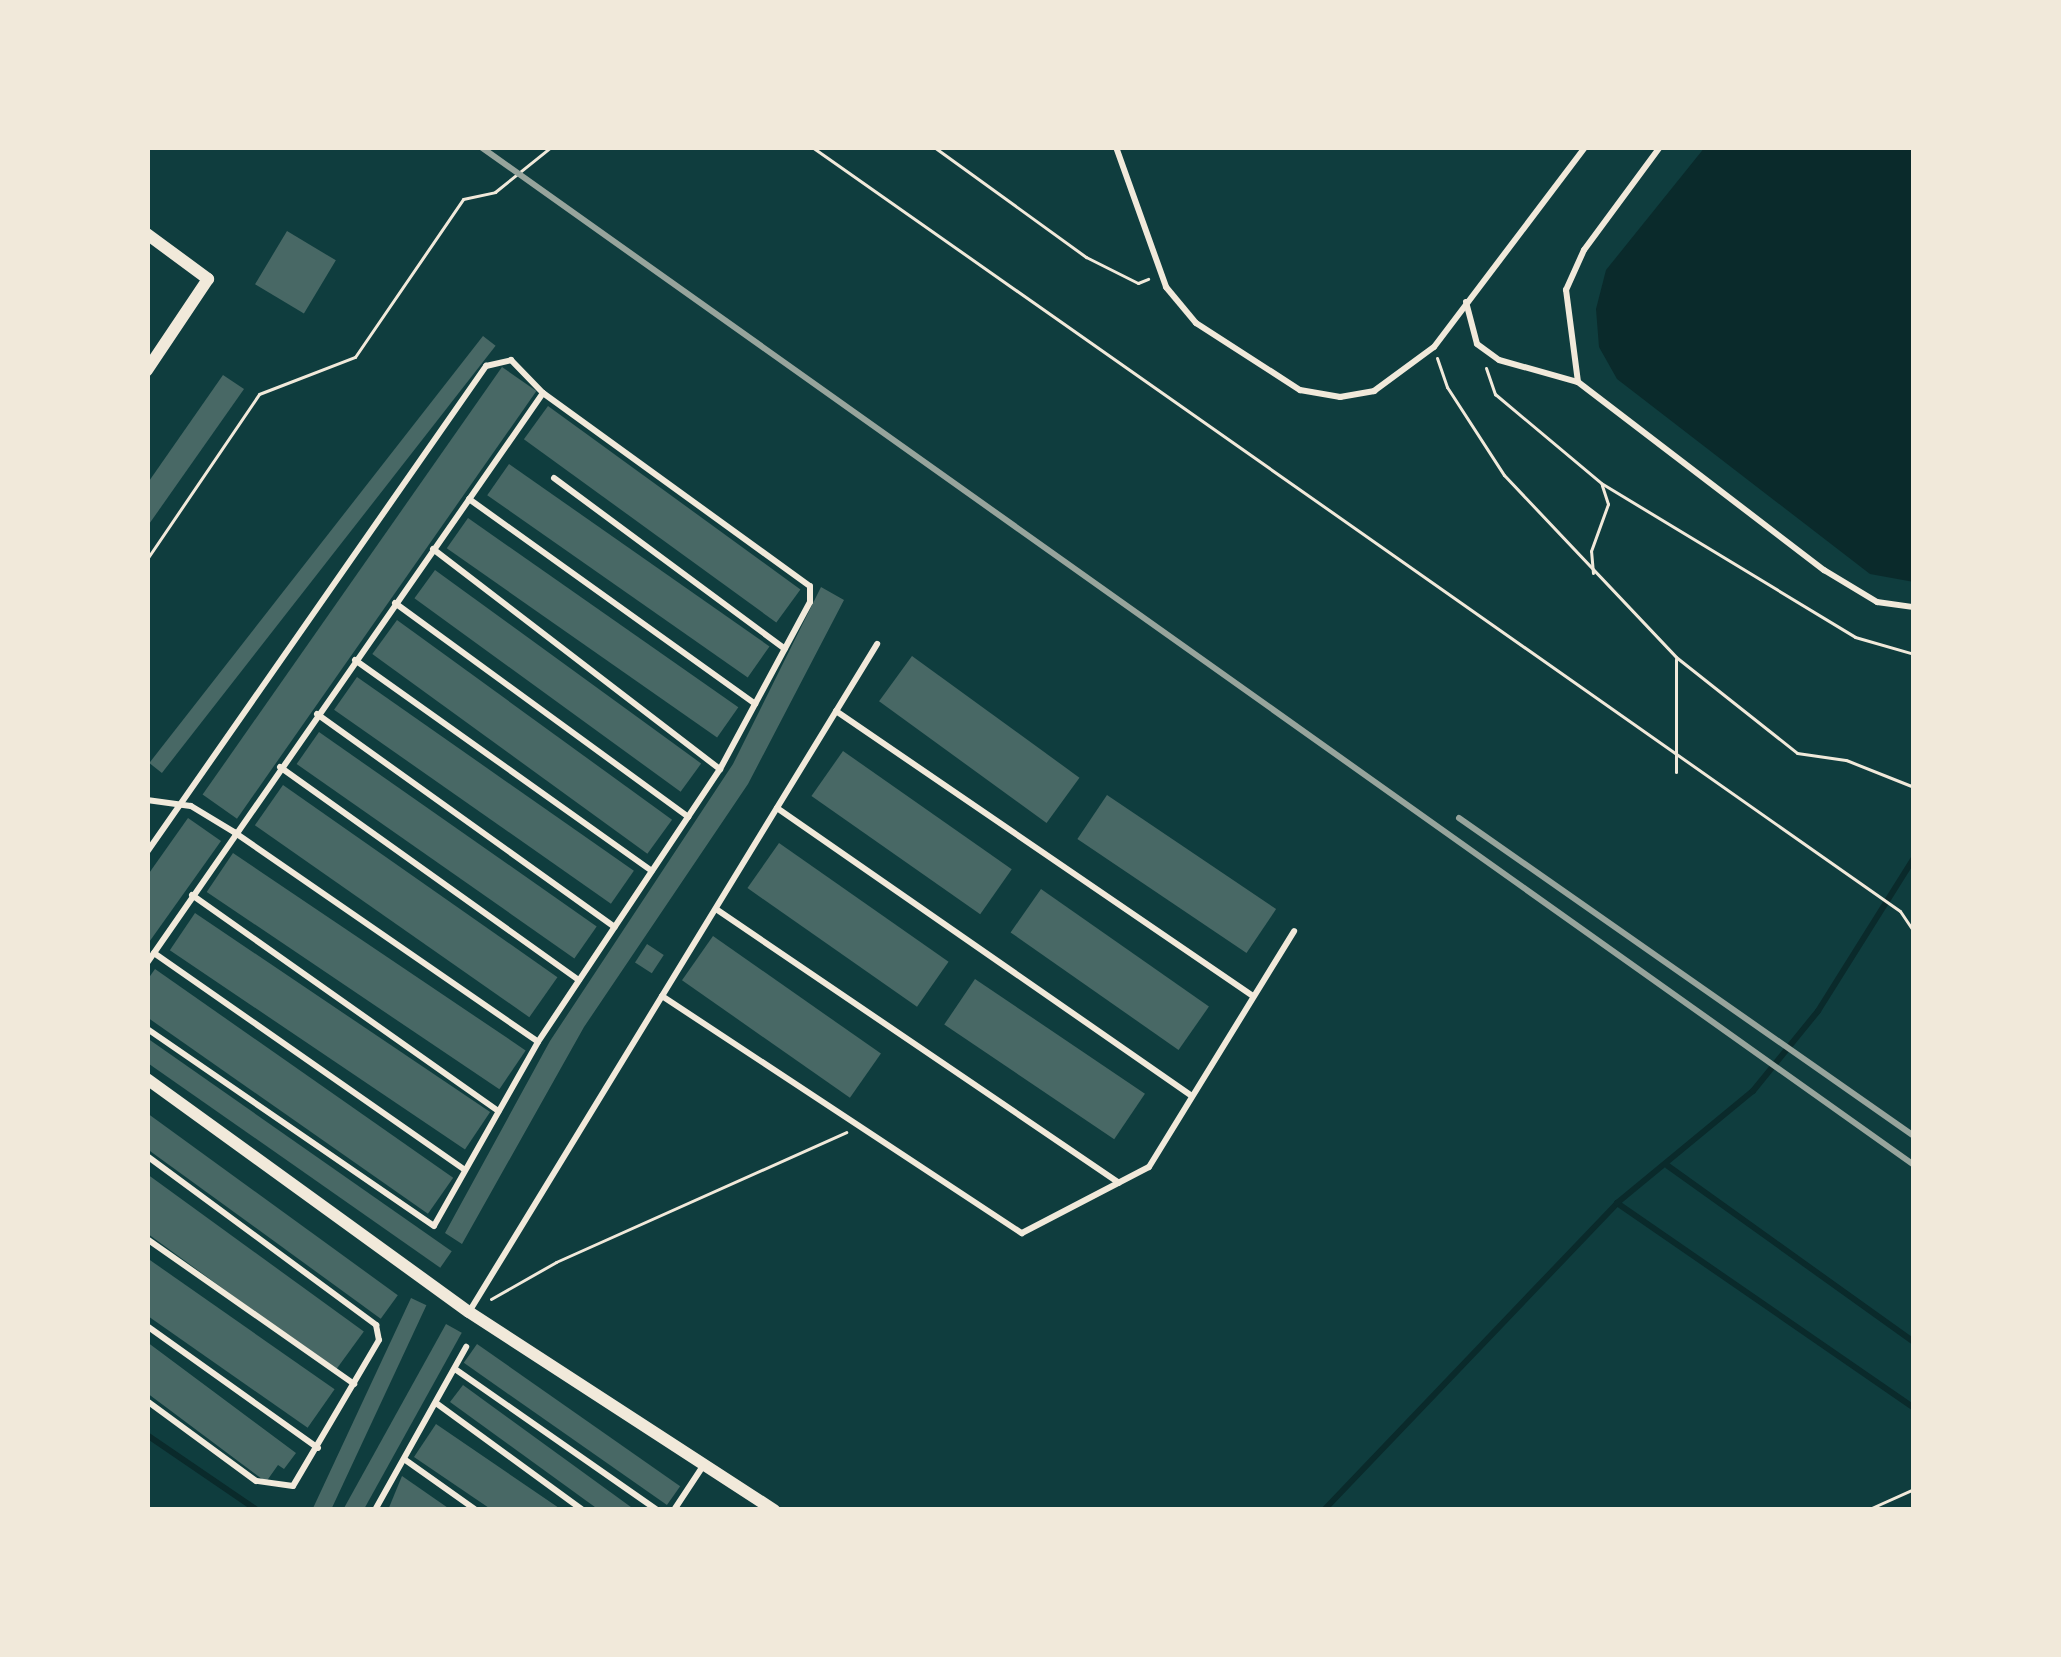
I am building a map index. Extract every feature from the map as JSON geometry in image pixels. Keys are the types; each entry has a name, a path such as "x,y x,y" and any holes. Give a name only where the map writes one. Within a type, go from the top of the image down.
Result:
{"street":[{"path":"147,234 208,279 147,370"},
{"path":"147,1079 469,1312 774,1510"}],"lane":[{"path":"1116,147 1160,274 1196,323 1300,390 1340,397 1374,391 1434,347 1585,147"},
{"path":"1578,382 1566,290 1584,250 1660,147"},
{"path":"1466,302 1477,344 1499,359 1578,382 1824,570 1877,602 1914,607"},
{"path":"147,852 486,366 511,360 543,393 810,586 810,602 721,769 538,1042 434,1226 147,1029"},
{"path":"147,963 543,393"},
{"path":"554,478 785,649"},
{"path":"469,499 755,704"},
{"path":"433,549 721,769"},
{"path":"395,603 688,818"},
{"path":"469,1312 877,644"},
{"path":"355,660 652,872"},
{"path":"836,712 1253,996"},
{"path":"317,714 615,927"},
{"path":"280,767 579,980"},
{"path":"147,800 177,804 234,832 538,1042"},
{"path":"777,808 1192,1096"},
{"path":"192,895 499,1111"},
{"path":"716,909 1119,1183"},
{"path":"662,996 1022,1233 1148,1167 1294,931"},
{"path":"154,953 465,1170"},
{"path":"147,1156 376,1325 379,1340 293,1486 256,1481 147,1401"},
{"path":"147,1239 354,1384"},
{"path":"147,1326 318,1448"},
{"path":"375,1510 466,1347"},
{"path":"455,1369 656,1510"},
{"path":"436,1403 583,1510"},
{"path":"404,1459 476,1510"},
{"path":"674,1510 705,1463"}],"path":[{"path":"147,559 259,394 356,357 463,199 495,191 551,147"},
{"path":"812,147 1900,911 1914,932"},
{"path":"934,147 1086,257 1138,283 1160,274"},
{"path":"1477,344 1495,394 1601,483 1855,637 1912,653"},
{"path":"1434,347 1447,387 1504,475 1593,575 1676,657 1797,753 1846,760 1914,788"},
{"path":"1593,575 1591,551 1608,504 1601,483"},
{"path":"1676,657 1676,772"},
{"path":"469,1312 556,1262 857,1127"},
{"path":"1867,1510 1914,1489"}],"water":[{"path":"1705,147 1914,147 1914,582 1870,574 1617,379 1599,347 1596,309 1606,270"}],"building":[{"path":"287,231 336,260 304,314 255,284"},
{"path":"483,336 496,346 162,773 149,763"},
{"path":"502,367 536,391 237,819 203,795"},
{"path":"223,375 244,389 147,527 147,484"},
{"path":"548,406 800,589 776,623 524,439"},
{"path":"509,464 769,646 748,678 487,495"},
{"path":"468,518 738,707 717,738 447,548"},
{"path":"435,570 701,763 681,792 414,598"},
{"path":"821,587 844,600 748,784 584,1027 462,1244 445,1233 550,1041 733,764"},
{"path":"397,620 672,820 647,854 372,654"},
{"path":"912,656 1079,778 1047,823 879,701"},
{"path":"357,677 634,871 611,904 334,710"},
{"path":"319,732 597,926 574,958 297,764"},
{"path":"843,751 1012,869 980,914 811,796"},
{"path":"283,785 557,977 529,1017 255,825"},
{"path":"1107,795 1276,909 1246,953 1077,839"},
{"path":"188,818 221,841 147,945 147,876"},
{"path":"779,843 949,962 917,1007 747,888"},
{"path":"233,853 526,1050 499,1089 207,892"},
{"path":"1041,889 1209,1007 1179,1050 1011,932"},
{"path":"195,913 490,1112 465,1149 170,950"},
{"path":"713,936 881,1054 850,1098 682,980"},
{"path":"647,944 664,955 652,973 635,962"},
{"path":"155,969 453,1178 428,1214 147,1017 147,980"},
{"path":"975,979 1145,1094 1114,1139 944,1025"},
{"path":"147,1038 452,1251 440,1268 147,1062"},
{"path":"147,1113 398,1295 381,1319 147,1149"},
{"path":"147,1174 364,1332 336,1370 147,1233"},
{"path":"147,1258 335,1389 308,1428 147,1315"},
{"path":"411,1298 426,1305 331,1510 312,1510"},
{"path":"446,1324 462,1333 363,1510 343,1510"},
{"path":"147,1342 296,1453 284,1469 278,1465 266,1482 147,1393"},
{"path":"477,1344 680,1486 667,1505 464,1363"},
{"path":"463,1385 635,1510 599,1510 450,1402"},
{"path":"436,1424 562,1510 492,1510 414,1457"},
{"path":"402,1476 451,1510 388,1510"}],"waterway":[{"path":"1324,1510 1617,1203 1753,1091 1818,1011 1914,858"},
{"path":"1668,1166 1914,1342"},
{"path":"1617,1203 1914,1408"},
{"path":"147,1435 257,1510"}],"railway":[{"path":"481,147 1914,1165"},
{"path":"1459,818 1914,1136"}]}
